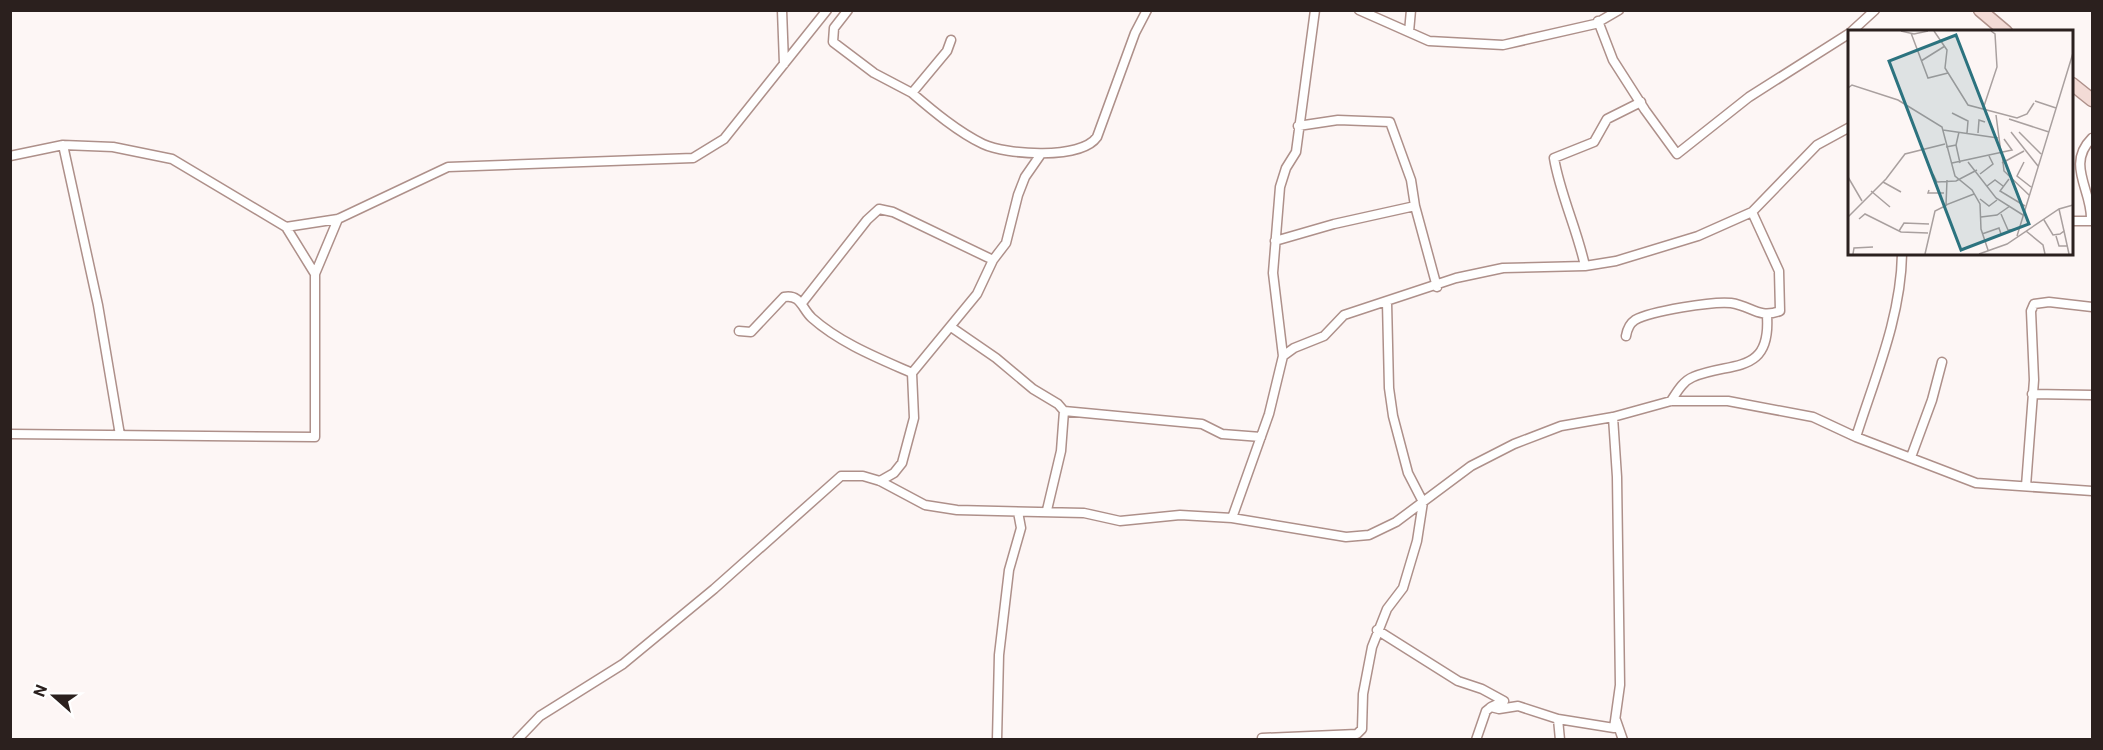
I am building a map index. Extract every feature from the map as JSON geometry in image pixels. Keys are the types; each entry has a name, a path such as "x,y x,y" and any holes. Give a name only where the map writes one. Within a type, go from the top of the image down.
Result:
{"street":[{"path":"782,10 784,64"},
{"path":"848,10 834,28 831,37 833,42 874,73 912,93 985,146 1041,154 1061,152 1092,143 1147,10"},
{"path":"1232,518 1261,437 1283,356 1274,282 1275,241 1280,187 1286,168 1296,152 1315,10"},
{"path":"1359,10 1429,41 1503,45 1594,24 1619,10"},
{"path":"1408,32 1411,10"},
{"path":"1852,30 1875,10"},
{"path":"1980,10 1997,29"},
{"path":"286,227 338,219 448,167 693,158 724,139 826,11"},
{"path":"1598,21 1613,60 1677,154 1757,92 1848,33"},
{"path":"912,93 947,51 951,40"},
{"path":"2073,85 2092,100"},
{"path":"1585,266 1576,227 1556,174 1554,158 1594,142 1606,119 1641,102"},
{"path":"1298,126 1338,120 1390,122 1411,180 1415,206 1437,286"},
{"path":"1283,356 1294,348 1324,336 1344,315 1456,278 1503,268 1585,266 1616,261 1671,245 1752,212 1817,146 1848,128"},
{"path":"2073,221 2091,221 2079,166 2080,155 2092,138"},
{"path":"10,156 63,145 112,147 172,159 286,227 315,274"},
{"path":"63,145 98,305 120,435"},
{"path":"880,481 894,473 902,464 914,418 912,373 977,294 993,260 1006,243 1018,195 1031,167 1041,154"},
{"path":"1275,241 1334,224 1415,206"},
{"path":"802,303 867,220 879,209 893,212 993,260"},
{"path":"1626,336 1628,327 1635,320 1679,308 1730,303 1767,316 1780,311 1779,271 1752,212"},
{"path":"10,434 315,437 315,274 338,219"},
{"path":"1856,437 1894,321 1902,255"},
{"path":"739,331 751,332 784,297 790,296 802,303 809,316 826,328 866,352 912,373"},
{"path":"1262,738 1357,734 1362,729 1363,694 1377,630 1387,609 1402,588 1417,541 1423,502 1408,473 1393,416 1389,388 1387,302"},
{"path":"2026,486 2034,380 2031,311 2034,304 2049,302 2092,307"},
{"path":"1671,401 1680,387 1692,377 1751,362 1760,353 1768,330 1767,316"},
{"path":"951,327 996,358 1033,389 1058,404 1064,411 1202,424 1222,434 1261,437"},
{"path":"1911,456 1932,400 1942,362"},
{"path":"2032,394 2092,395"},
{"path":"517,740 540,716 623,664 842,476 863,476 880,481 925,505 957,510 1018,512 1047,510 1084,513 1120,521 1180,515 1232,518 1346,537 1369,535 1396,522 1471,466 1514,444 1561,426 1613,417 1671,401 1728,401 1813,417 1856,437 1911,456 1976,483 2092,491"},
{"path":"1047,510 1061,451 1064,411"},
{"path":"1491,707 1499,709 1518,706 1558,719 1614,728 1620,685 1619,576 1613,417"},
{"path":"997,740 1001,635 1009,570 1021,528 1018,512"},
{"path":"1377,630 1435,664 1458,681 1482,689 1504,701 1486,711 1476,740"},
{"path":"1558,719 1560,740"},
{"path":"1616,720 1623,740"}]}
